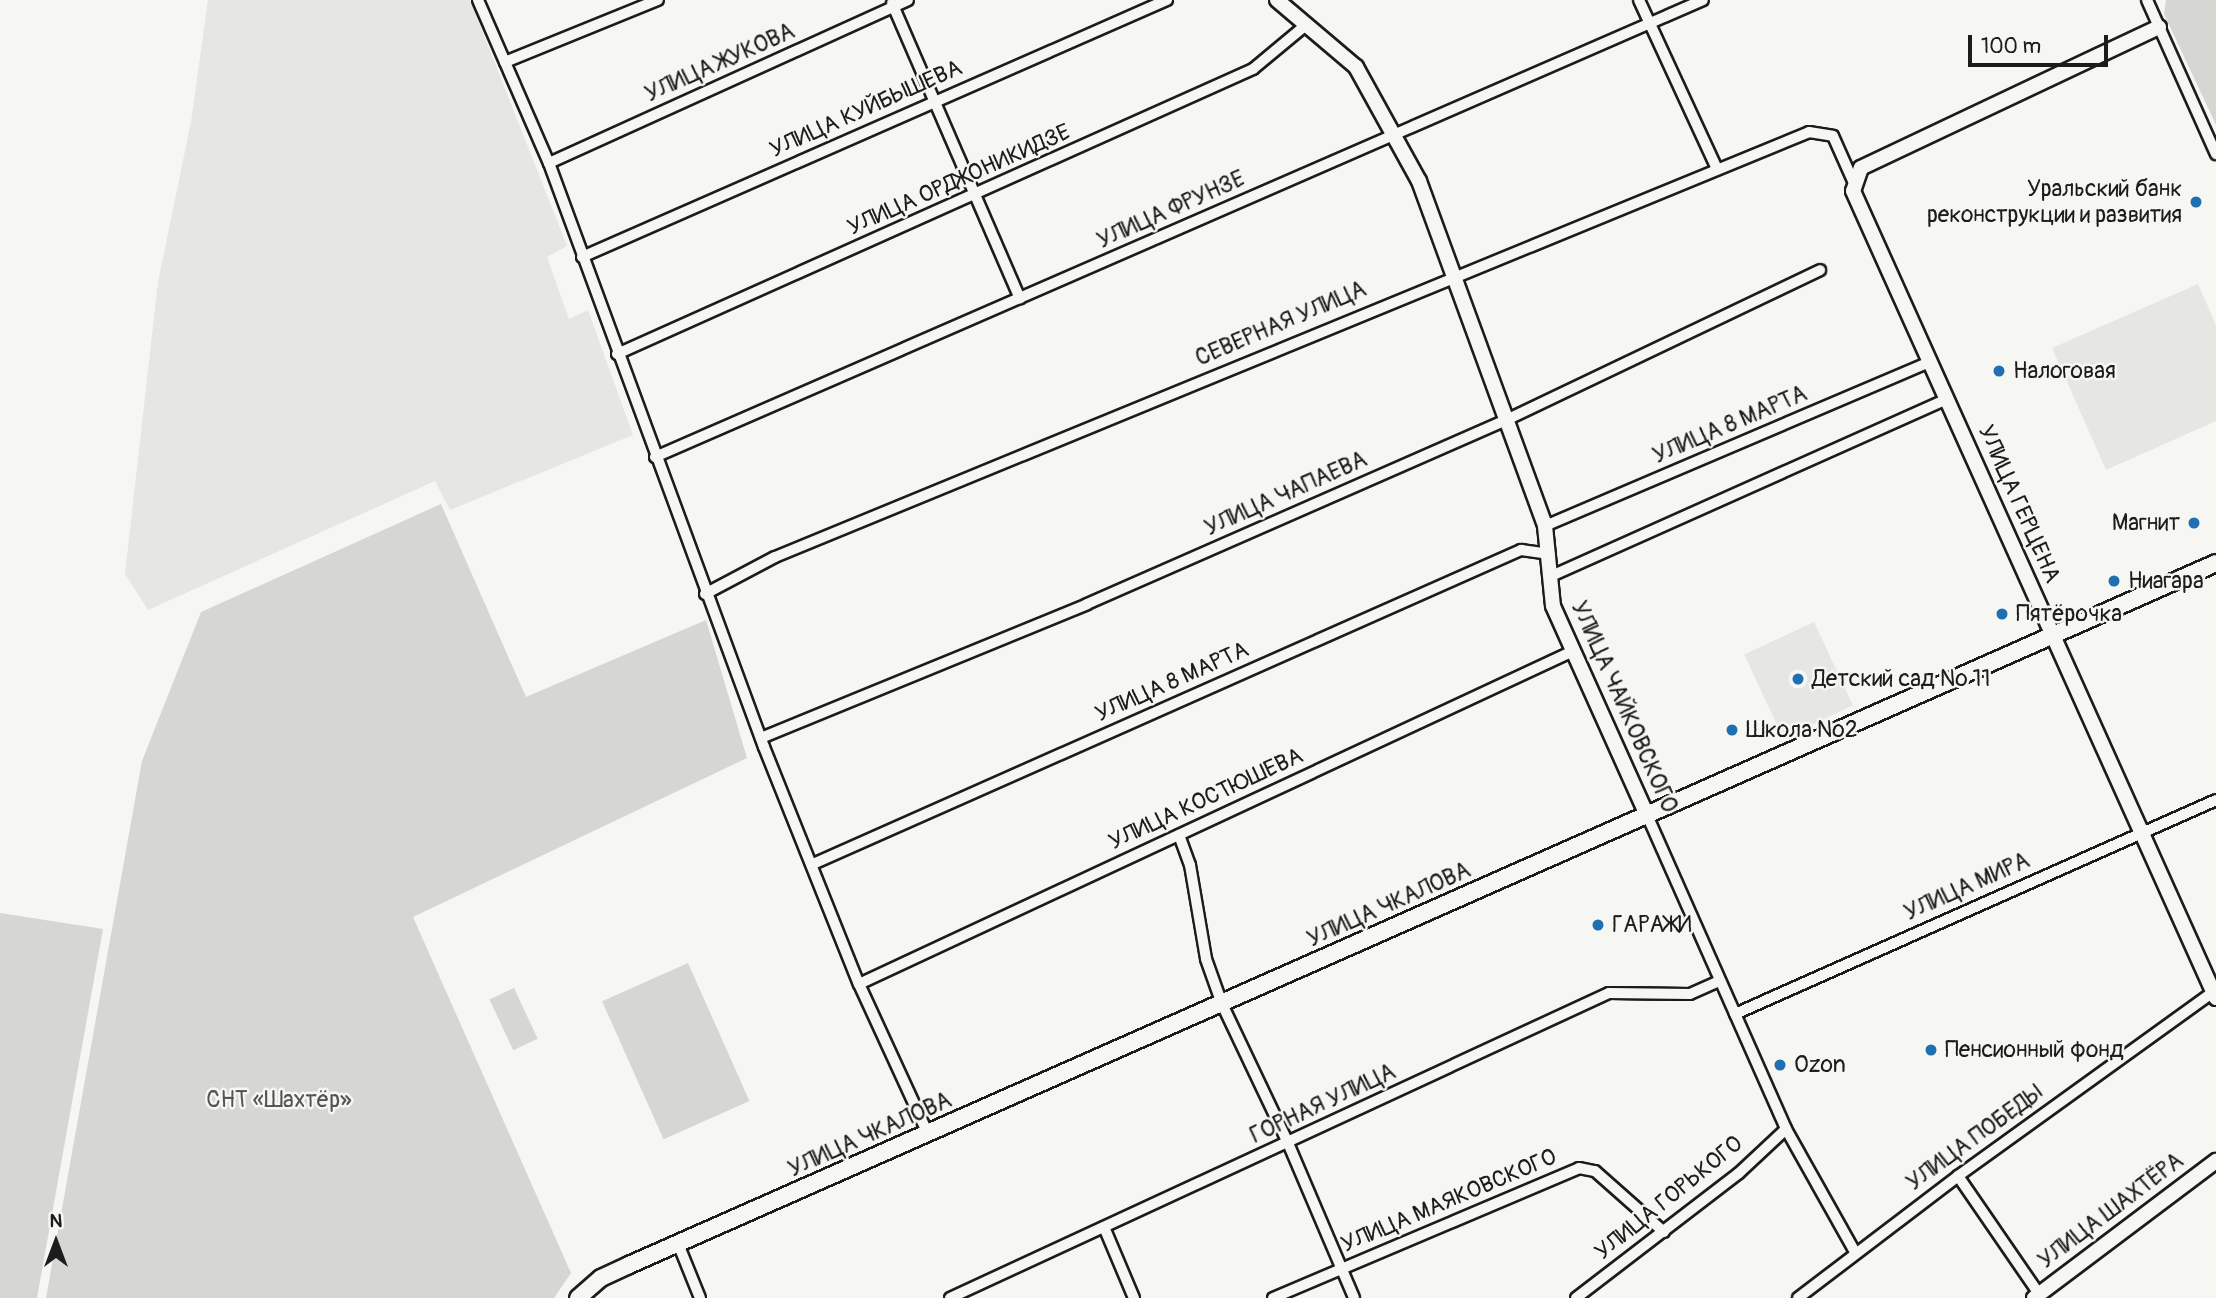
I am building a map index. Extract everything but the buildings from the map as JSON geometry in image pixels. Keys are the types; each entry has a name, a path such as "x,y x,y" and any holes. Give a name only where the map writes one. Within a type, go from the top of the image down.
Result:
{"main road":[{"name":"УЛИЦА ЧКАЛОВА","path":"580,1295 601,1278 679,1246 2216,563"}],"street":[{"path":"478,0 549,163 705,594 761,738 859,984 928,1134"},
{"path":"505,62 658,0"},
{"name":"УЛИЦА ЖУКОВА","path":"549,163 892,3 908,0"},
{"name":"УЛИЦА КУЙБЫШЕВА","path":"582,257 1167,0"},
{"name":"УЛИЦА ЧАЙКОВСКОГО","path":"1277,0 1356,67 1419,181 1545,526 1550,554 1549,577 1553,606 1571,652 1647,815 1786,1129 1855,1252"},
{"path":"1639,0 1716,167"},
{"name":"УЛИЦА ФРУНЗЕ","path":"656,457 1395,134 1651,26 1703,0"},
{"path":"2147,0 2216,154"},
{"path":"892,3 1020,299"},
{"name":"УЛИЦА ОРДЖОНИКИДЗЕ","path":"617,354 976,196 1253,69 1306,25"},
{"path":"1853,181 1861,168 2159,27"},
{"name":"СЕВЕРНАЯ УЛИЦА","path":"705,594 775,557 1716,167 1809,132 1833,136 1853,181"},
{"name":"УЛИЦА ГЕРЦЕНА","path":"1853,181 1854,202 1947,399 2215,995"},
{"name":"УЛИЦА ЧАПАЕВА","path":"761,738 1100,599 1506,420 1820,270"},
{"name":"УЛИЦА 8 МАРТА","path":"1545,526 1930,362"},
{"path":"1549,577 1947,399"},
{"name":"УЛИЦА 8 МАРТА","path":"813,864 1521,550 1550,554"},
{"name":"УЛИЦА КОСТЮШЕВА","path":"859,984 1571,652"},
{"name":"УЛИЦА МИРА","path":"1735,1014 2216,800"},
{"path":"1179,835 1190,866 1206,959 1222,1004 1289,1143 1354,1298"},
{"name":"ГОРНАЯ УЛИЦА","path":"950,1298 1609,993 1690,994 1719,981"},
{"name":"УЛИЦА ПОБЕДЫ","path":"1798,1298 1958,1176 2215,995"},
{"name":"УЛИЦА ГОРЬКОГО","path":"1576,1298 1664,1232 1786,1129"},
{"name":"УЛИЦА ШАХТЁРА","path":"2036,1296 2216,1161"},
{"name":"УЛИЦА МАЯКОВСКОГО","path":"1273,1298 1579,1168 1595,1171 1664,1232"},
{"path":"1958,1176 2036,1296"},
{"path":"1104,1227 1134,1298"},
{"path":"679,1246 701,1298"}],"shaded area":[{"path":"208,0 470,0 567,246 547,257 569,319 588,310 633,435 450,510 435,481 148,610 125,574 158,282 191,122"},
{"path":"2198,284 2216,325 2216,421 2106,470 2052,348"},
{"name":"Детский сад № 11","path":"1814,622 1853,705 1783,738 1744,655"}],"green space":[{"path":"2166,0 2216,0 2216,125 2164,14"},
{"name":"СНТ «Шахтёр»","path":"441,504 526,697 706,620 747,758 413,917 571,1273 554,1298 46,1298 142,761 201,612"},
{"path":"0,913 103,929 37,1298 0,1298"},
{"path":"688,963 749,1101 664,1139 602,1001"},
{"path":"514,988 538,1039 513,1050 490,999"}],"place":[{"name":"Уральский банк реконструкции и развития","path":"2196,202"},
{"name":"Налоговая","path":"1999,371"},
{"name":"Магнит","path":"2194,523"},
{"name":"Ниагара","path":"2114,581"},
{"name":"Пятёрочка","path":"2002,614"},
{"name":"Детский сад № 11","path":"1798,679"},
{"name":"Школа №2","path":"1732,730"},
{"name":"ГАРАЖИ","path":"1598,925"},
{"name":"Пенсионный фонд","path":"1931,1050"},
{"name":"Ozon","path":"1780,1065"}]}
